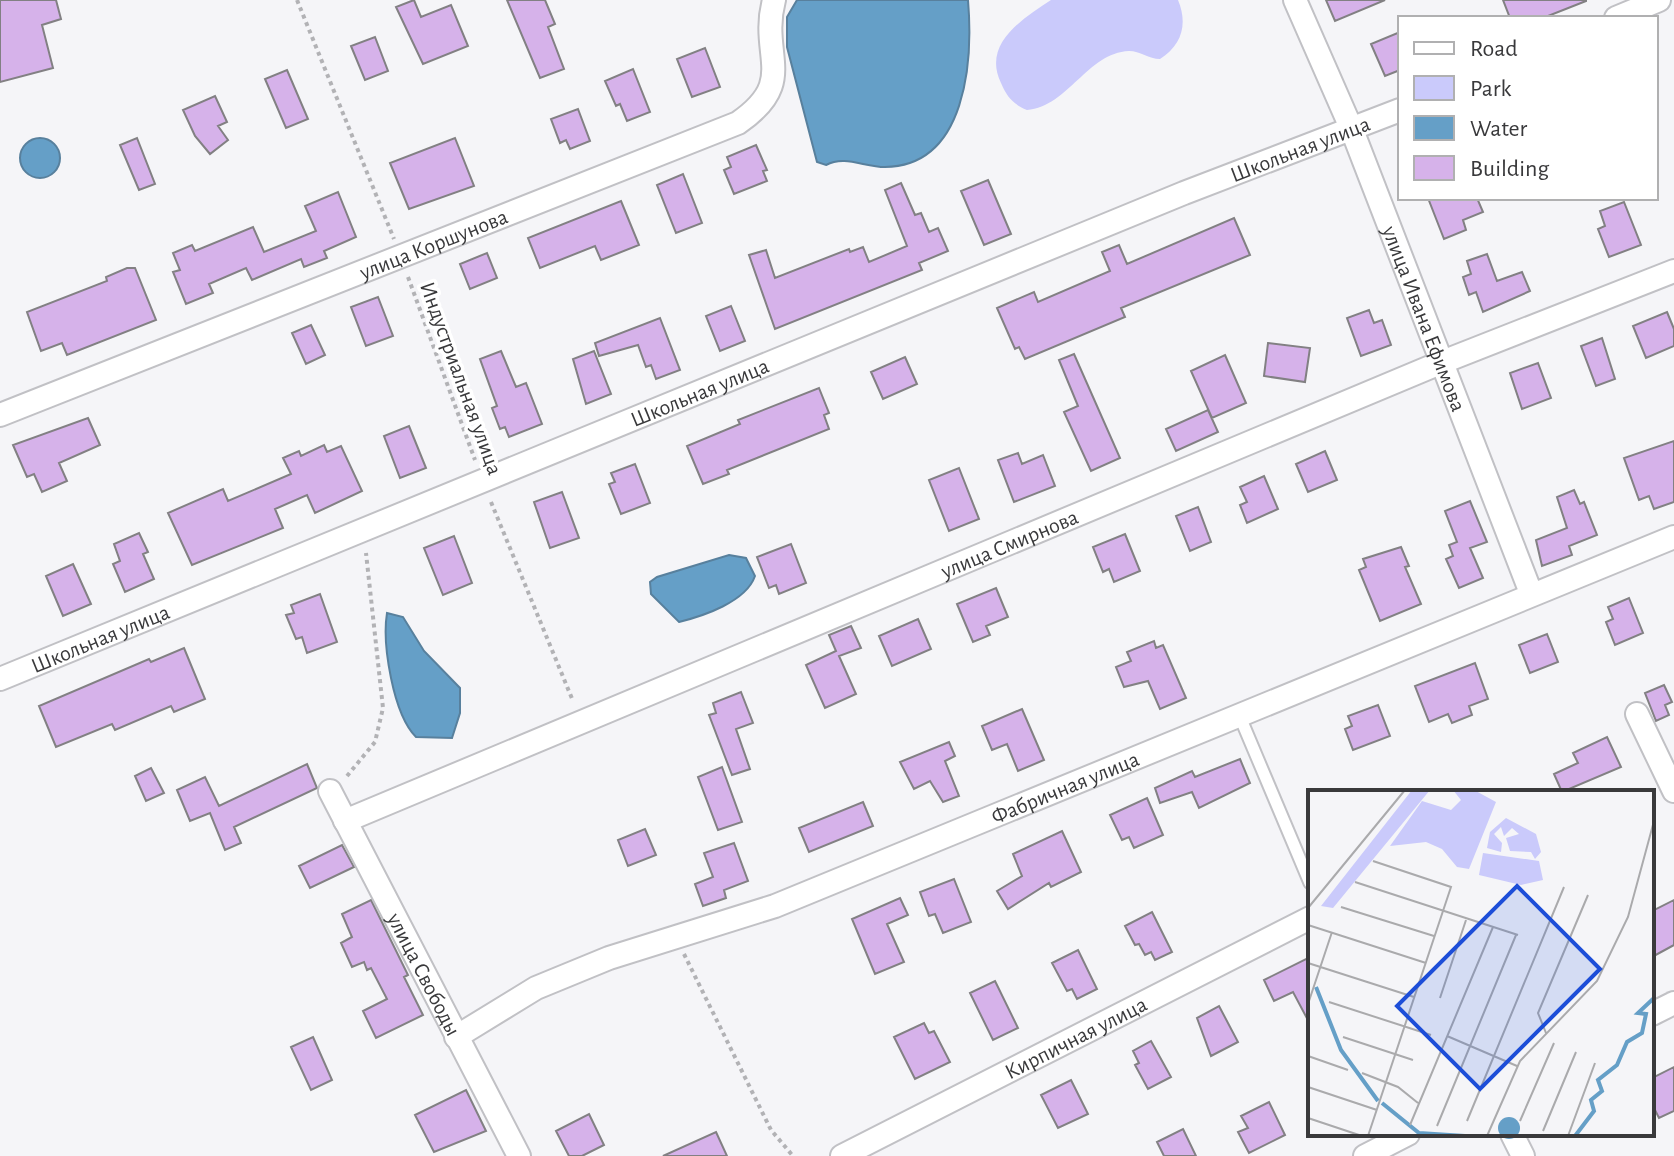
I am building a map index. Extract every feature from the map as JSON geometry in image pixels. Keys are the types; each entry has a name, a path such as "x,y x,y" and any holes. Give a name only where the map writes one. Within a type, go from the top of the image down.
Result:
{"street":[{"name":"улица Коршунова","path":"0,415 738,123 760,107 771,91 774,66 769,18 774,0"},
{"name":"улица Ивана Ефимова","path":"1295,0 1352,130 1531,593"},
{"path":"1621,16 1659,0"},
{"name":"Школьная улица","path":"0,679 1184,193 1398,111"},
{"name":"улица Смирнова","path":"345,821 1440,363 1674,271"},
{"name":"Фабричная улица","path":"456,1037 536,988 675,935 775,906 1240,717 1531,593 1674,537"},
{"path":"1637,714 1674,791"},
{"name":"улица Свободы","path":"330,791 519,1156"},
{"name":"Кирпичная улица","path":"842,1156 1308,919"},
{"path":"1654,1013 1674,1003"},
{"path":"1365,1156 1404,1136"},
{"path":"1513,1136 1523,1156"}],"lane":[{"path":"1240,717 1308,878"}],"path":[{"name":"Индустриальная улица","path":"297,0 400,255 482,480 581,722"},
{"path":"330,791 357,766 375,742 383,708 364,531"},
{"path":"675,935 771,1130 793,1156"}],"green space":[{"path":"1051,0 1178,0 1182,17 1181,33 1174,47 1160,59 1133,51 1114,54 1089,69 1055,99 1027,110 1014,103 1001,83 997,56 1001,45 1017,24"}],"water":[{"path":"797,0 968,0 966,79 949,130 933,149 912,162 885,167 847,161 826,165 817,162 787,47 787,17"},
{"path":"40,138 54,144 60,158 54,172 40,178 26,172 20,158 26,144"},
{"path":"729,555 746,558 755,576 743,593 723,606 679,622 651,594 650,582 657,577"},
{"path":"387,613 403,617 424,651 460,688 460,713 452,738 416,737 408,726 391,678 386,642"}],"building":[{"path":"0,0 56,0 61,19 42,25 53,68 0,82"},
{"path":"414,0 421,17 451,5 468,46 423,64 396,7"},
{"path":"507,0 545,0 555,24 548,27 564,69 540,78"},
{"path":"1326,0 1385,0 1335,21"},
{"path":"1503,0 1586,0 1548,16 1509,16"},
{"path":"1398,33 1398,71 1385,76 1371,44"},
{"path":"375,37 388,71 365,80 351,46"},
{"path":"705,48 720,87 692,97 677,59"},
{"path":"633,69 650,112 627,121 620,104 616,106 605,81"},
{"path":"287,70 308,119 286,128 265,79"},
{"path":"215,96 227,122 218,126 228,140 210,154 195,136 183,110"},
{"path":"578,109 590,141 570,149 566,140 560,143 551,119"},
{"path":"137,138 155,184 139,190 120,145"},
{"path":"455,138 474,186 409,209 390,163"},
{"path":"756,145 767,170 763,171 767,181 734,194 724,170 731,167 727,157"},
{"path":"683,174 702,223 676,233 657,185"},
{"path":"988,180 1011,234 984,245 961,191"},
{"path":"901,183 915,215 921,213 929,232 938,228 948,251 919,263 922,270 775,329 749,255 766,250 775,278 849,249 850,252 863,247 869,262 907,246 885,190"},
{"path":"338,192 356,237 324,251 327,258 304,267 301,259 252,280 246,268 209,284 213,293 186,304 173,272 180,270 173,253 192,245 195,251 253,227 264,252 316,231 305,206"},
{"path":"1429,200 1478,200 1483,212 1463,220 1466,230 1444,239"},
{"path":"621,201 639,245 601,260 595,246 540,268 528,238"},
{"path":"1624,202 1641,245 1609,257 1598,229 1605,226 1600,211"},
{"path":"1234,218 1250,255 1121,308 1125,317 1025,359 1019,347 1015,349 997,308 1034,292 1038,302 1110,271 1102,252 1119,245 1127,264"},
{"path":"487,253 497,278 470,289 460,264"},
{"path":"1487,254 1497,281 1522,272 1530,291 1483,312 1476,292 1469,295 1463,277 1471,274 1467,261"},
{"path":"135,268 156,320 67,355 62,343 41,351 27,312 107,281 106,277"},
{"path":"378,297 393,336 366,346 351,307"},
{"path":"731,306 745,341 720,351 706,316"},
{"path":"1369,310 1374,323 1382,320 1391,345 1361,356 1347,318"},
{"path":"1667,312 1674,329 1674,346 1646,358 1633,326"},
{"path":"660,318 680,370 656,379 651,365 646,367 638,345 599,356 595,343"},
{"path":"311,325 325,355 306,364 292,333"},
{"path":"1602,338 1615,379 1596,386 1581,346"},
{"path":"1268,343 1310,348 1305,382 1264,376"},
{"path":"501,351 516,387 526,383 542,424 509,437 505,427 500,429 492,408 497,406 480,359"},
{"path":"594,351 611,394 586,404 573,359"},
{"path":"1074,354 1120,458 1091,471 1064,412 1078,406 1059,360"},
{"path":"1225,355 1246,403 1212,418 1191,371"},
{"path":"905,357 917,384 883,399 871,372"},
{"path":"1538,363 1551,398 1522,409 1510,373"},
{"path":"819,388 829,413 824,415 829,429 727,470 729,474 703,484 687,446 740,424 738,420"},
{"path":"1208,410 1218,432 1176,451 1166,429"},
{"path":"88,418 100,445 59,463 67,481 42,492 34,474 27,477 13,445"},
{"path":"409,426 426,468 400,478 384,436"},
{"path":"1674,441 1674,502 1654,509 1649,496 1639,500 1624,458"},
{"path":"324,445 327,452 341,446 362,491 315,513 307,495 275,509 283,528 192,565 168,513 223,489 228,501 291,474 283,458 299,451 301,456"},
{"path":"1325,451 1337,480 1308,492 1296,464"},
{"path":"1018,453 1022,464 1043,455 1055,486 1014,502 998,460"},
{"path":"635,464 650,503 621,514 609,484 615,482 611,473"},
{"path":"959,468 979,519 949,531 929,480"},
{"path":"1264,476 1278,509 1247,523 1240,505 1247,502 1240,487"},
{"path":"1574,490 1580,504 1584,502 1597,535 1569,546 1572,555 1542,566 1536,540 1567,528 1557,497"},
{"path":"562,492 579,538 550,548 534,502"},
{"path":"1470,501 1487,542 1470,548 1483,578 1459,588 1446,559 1453,556 1449,545 1457,542 1445,511"},
{"path":"1198,507 1211,542 1190,551 1176,516"},
{"path":"139,533 148,552 143,554 154,579 125,592 113,564 120,561 114,544"},
{"path":"1125,534 1140,571 1114,582 1109,569 1103,572 1093,547"},
{"path":"454,536 472,583 443,595 424,548"},
{"path":"791,544 806,583 779,594 776,585 769,588 757,557"},
{"path":"1401,547 1409,566 1405,567 1421,604 1380,621 1359,570 1366,567 1363,559"},
{"path":"73,564 91,604 63,616 46,576"},
{"path":"996,588 1008,617 986,626 990,635 973,642 957,604"},
{"path":"320,594 337,642 307,653 302,637 296,639 286,615 294,613 291,605"},
{"path":"1629,598 1643,633 1615,645 1606,622 1613,619 1608,607"},
{"path":"918,619 931,649 892,666 879,636"},
{"path":"851,626 861,648 839,656 856,694 825,708 806,665 836,651 829,635"},
{"path":"1547,634 1558,662 1530,673 1519,645"},
{"path":"1154,641 1156,648 1163,645 1186,698 1160,709 1148,681 1124,687 1116,667 1131,661 1127,652"},
{"path":"184,648 205,699 174,712 171,706 115,730 112,724 56,747 39,706 149,659 151,662"},
{"path":"1475,663 1488,699 1469,706 1472,715 1452,723 1448,714 1429,722 1415,686"},
{"path":"1664,685 1672,702 1665,705 1669,715 1656,721 1645,693"},
{"path":"741,692 753,723 736,729 750,769 732,775 709,715 716,713 713,703"},
{"path":"1378,705 1390,736 1353,750 1345,729 1352,726 1348,716"},
{"path":"1022,709 1044,760 1018,771 1007,744 992,750 982,726"},
{"path":"1607,737 1621,767 1561,790 1554,774 1578,763 1573,753"},
{"path":"949,742 955,756 945,761 959,796 943,802 930,781 914,789 900,762"},
{"path":"1240,759 1250,783 1199,808 1192,792 1160,803 1155,788 1192,771 1195,777"},
{"path":"307,764 317,788 234,827 241,843 225,850 210,813 190,821 177,790 205,777 219,806"},
{"path":"722,767 742,822 718,830 698,777"},
{"path":"151,768 164,793 146,801 135,776"},
{"path":"1147,798 1163,835 1134,848 1129,837 1122,840 1110,815"},
{"path":"863,802 873,826 809,852 799,828"},
{"path":"645,829 656,855 628,866 618,840"},
{"path":"1062,831 1081,872 1051,887 1049,883 1008,909 997,891 1022,876 1013,854"},
{"path":"734,843 748,881 724,890 726,898 703,906 695,884 713,877 704,853"},
{"path":"342,845 354,867 310,888 299,866"},
{"path":"954,879 971,922 943,933 935,914 929,916 920,892"},
{"path":"900,898 908,915 887,924 904,962 875,974 852,919"},
{"path":"371,900 408,975 404,977 423,1015 376,1038 363,1011 387,999 371,968 367,970 364,962 352,967 341,943 352,937 342,914"},
{"path":"1674,900 1674,945 1654,956 1654,910"},
{"path":"1152,912 1172,952 1155,960 1151,952 1145,955 1139,944 1135,945 1125,926"},
{"path":"1078,950 1097,989 1077,999 1072,989 1067,991 1052,963"},
{"path":"1308,958 1308,1020 1293,992 1274,1001 1264,980"},
{"path":"995,981 1018,1028 993,1040 970,993"},
{"path":"1219,1006 1238,1042 1211,1056 1197,1018"},
{"path":"924,1023 929,1033 934,1031 950,1062 915,1079 894,1037"},
{"path":"313,1037 332,1080 311,1090 291,1047"},
{"path":"1151,1041 1171,1077 1148,1089 1135,1065 1139,1063 1133,1051"},
{"path":"1674,1067 1674,1111 1659,1118 1654,1108 1654,1077"},
{"path":"1071,1080 1088,1114 1058,1128 1041,1095"},
{"path":"466,1090 486,1131 434,1152 415,1115"},
{"path":"1269,1102 1285,1135 1249,1153 1238,1132 1248,1128 1241,1116"},
{"path":"589,1114 604,1145 582,1156 569,1156 556,1131"},
{"path":"1183,1129 1196,1156 1164,1156 1157,1142"},
{"path":"716,1132 727,1156 663,1156"}]}
